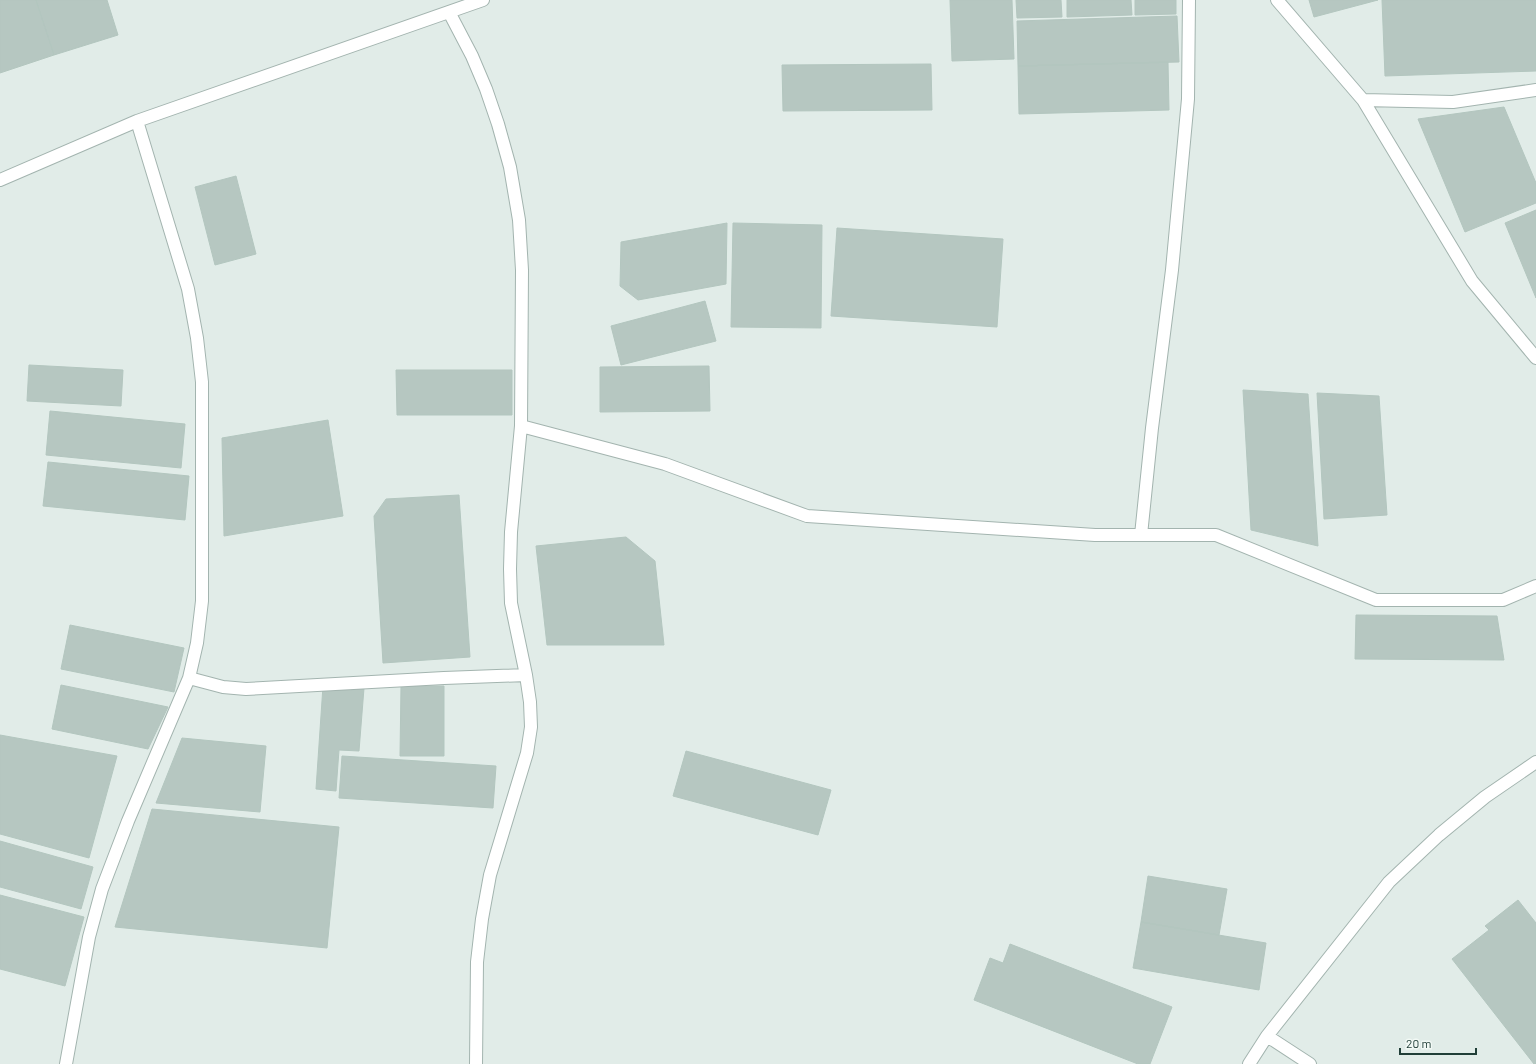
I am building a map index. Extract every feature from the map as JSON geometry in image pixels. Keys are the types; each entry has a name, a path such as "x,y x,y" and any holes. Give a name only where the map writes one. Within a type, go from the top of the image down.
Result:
{"street":[{"path":"0,180 137,121 483,0"},
{"path":"1141,535 1152,428 1172,270 1188,107 1189,0"},
{"path":"1277,0 1362,100 1472,281 1536,358"},
{"path":"449,12 472,56 486,89 498,124 510,167 519,220 522,270 521,426 511,532 510,569 511,603 526,675 530,702 531,727 527,753 490,875 482,919 477,962 476,1064"},
{"path":"1362,100 1453,102 1536,90"},
{"path":"66,1064 89,937 102,889 128,821 189,678 197,643 202,601 202,382 197,338 188,289 137,121"},
{"path":"521,426 665,464 807,516 1095,535 1216,535 1376,600 1503,600 1536,586"},
{"path":"189,678 223,687 246,689 526,675"},
{"path":"1249,1064 1267,1036 1389,882 1439,835 1485,797 1536,762"},
{"path":"1267,1036 1310,1064"}],"building":[{"path":"0,0 36,0 54,55 0,73"},
{"path":"36,0 107,0 118,35 54,55"},
{"path":"950,0 1012,0 1014,59 952,61"},
{"path":"1016,0 1061,0 1062,17 1017,18"},
{"path":"1067,0 1131,0 1132,15 1067,17"},
{"path":"1135,0 1176,0 1176,14 1135,15"},
{"path":"1309,0 1378,0 1314,17"},
{"path":"1382,0 1536,0 1536,71 1385,76"},
{"path":"1177,16 1179,62 1018,66 1017,21"},
{"path":"1168,62 1169,110 1019,114 1018,66"},
{"path":"931,64 932,110 783,111 782,65"},
{"path":"1504,107 1536,183 1536,203 1465,232 1418,119"},
{"path":"236,176 256,254 215,265 195,187"},
{"path":"1536,210 1536,298 1505,223"},
{"path":"727,223 726,284 638,300 620,286 621,242"},
{"path":"733,223 822,225 821,328 731,327"},
{"path":"837,228 1003,239 997,327 831,316"},
{"path":"705,301 716,341 621,365 611,326"},
{"path":"29,365 123,370 121,406 27,401"},
{"path":"709,366 710,411 600,412 600,367"},
{"path":"396,370 512,370 512,415 397,415"},
{"path":"1243,390 1308,394 1318,546 1251,530"},
{"path":"1317,393 1379,396 1387,515 1324,519"},
{"path":"50,411 185,424 181,468 46,455"},
{"path":"328,420 343,516 224,536 222,438"},
{"path":"48,462 189,476 185,520 43,506"},
{"path":"459,495 470,657 383,663 374,516 386,499"},
{"path":"626,537 655,561 664,645 547,645 536,546"},
{"path":"1356,615 1497,616 1504,660 1355,659"},
{"path":"70,625 184,648 174,692 61,669"},
{"path":"61,685 168,707 148,749 52,729"},
{"path":"323,686 364,688 359,751 339,750 336,791 316,789"},
{"path":"401,686 444,686 444,756 400,756"},
{"path":"0,735 117,756 89,858 0,834"},
{"path":"182,738 266,746 260,812 156,803"},
{"path":"686,751 831,790 818,835 673,796"},
{"path":"342,756 496,766 493,808 339,798"},
{"path":"152,809 339,827 327,948 115,927"},
{"path":"0,841 93,867 81,909 0,887"},
{"path":"1148,876 1227,889 1219,935 1141,922"},
{"path":"0,895 84,917 65,986 0,969"},
{"path":"1518,900 1536,923 1536,1064 1534,1064 1452,959 1489,930 1485,926"},
{"path":"1141,922 1266,943 1259,990 1133,968"},
{"path":"1010,944 1172,1007 1150,1064 1138,1064 974,1000 990,958 1003,963"}]}
